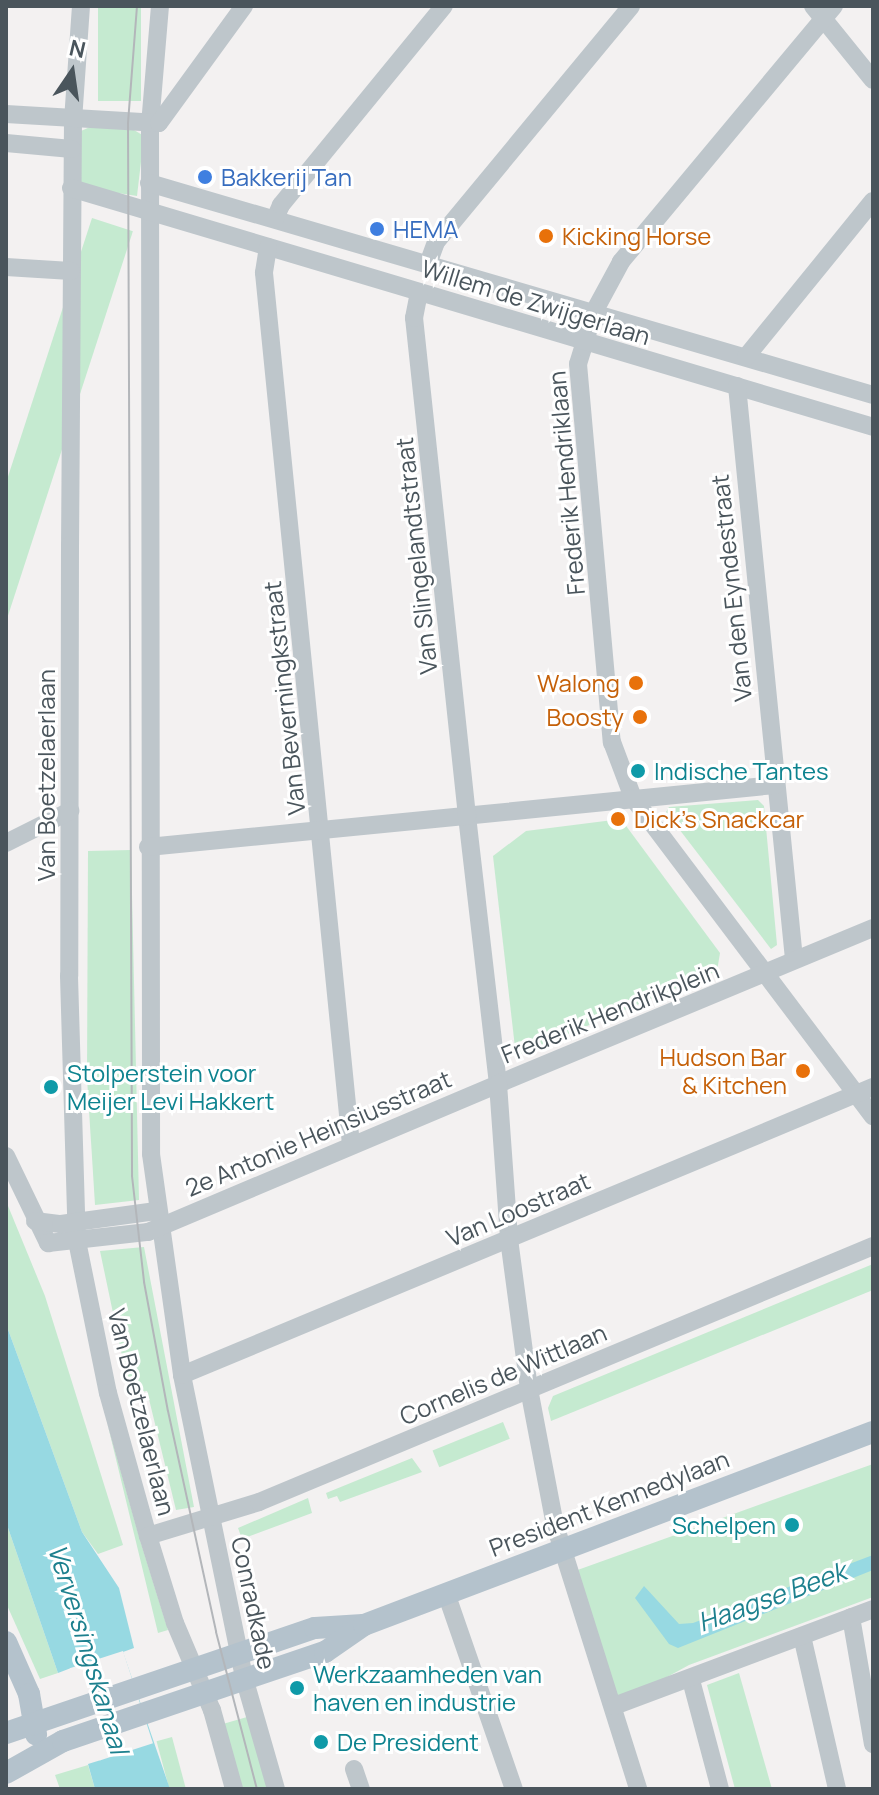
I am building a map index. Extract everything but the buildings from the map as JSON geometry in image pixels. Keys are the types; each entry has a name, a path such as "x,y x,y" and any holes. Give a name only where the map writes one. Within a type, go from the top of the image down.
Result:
{"main road":[{"name":"President Kennedylaan","path":"6,1773 38,1752 90,1731 325,1652 364,1625 873,1432"},
{"name":"President Kennedylaan","path":"7,1727 315,1628 364,1625"},
{"path":"6,1642 35,1720 38,1752"},
{"path":"7,1727 38,1752"}],"street":[{"name":"Van Boetzelaerlaan","path":"81,6 71,188 70,811 76,1222 77,1241 108,1393 148,1536"},
{"name":"Van Boetzelaerlaan","path":"160,6 150,125 149,183 148,1097 157,1220 182,1375 212,1519"},
{"path":"6,114 150,125 159,123 244,6"},
{"path":"275,219 281,205 444,6"},
{"path":"428,264 436,242 631,6"},
{"path":"823,10 873,80"},
{"name":"Frederik Hendriklaan","path":"633,798 612,742 578,364 594,312 621,262 823,10"},
{"path":"27,144 29,116"},
{"path":"6,143 72,149"},
{"name":"Willem de Zwijgerlaan","path":"149,183 873,395"},
{"name":"Willem de Zwijgerlaan","path":"71,188 873,427"},
{"path":"186,222 194,195"},
{"path":"746,357 873,201"},
{"name":"Van Beverningkstraat","path":"268,247 264,273 351,1145"},
{"path":"6,267 71,271"},
{"name":"Van Slingelandtstraat","path":"419,292 414,318 467,816"},
{"name":"Van den Eyndestraat","path":"737,386 775,785"},
{"path":"148,847 775,785 794,959"},
{"name":"Frederik Hendrikplein","path":"467,816 498,1084 762,975 633,798"},
{"path":"6,843 70,811"},
{"path":"873,928 762,975 864,1091 873,1117"},
{"path":"498,1084 509,1239 529,1389 561,1549 614,1706 638,1789"},
{"name":"2e Antonie Heinsiusstraat","path":"157,1220 498,1084"},
{"name":"Van Loostraat","path":"182,1375 864,1091"},
{"path":"6,1156 48,1243 77,1241 157,1220"},
{"path":"35,1221 157,1220"},
{"name":"Cornelis de Wittlaan","path":"148,1536 212,1519 873,1246"},
{"name":"Conradkade","path":"212,1519 245,1681 276,1789"},
{"path":"148,1536 205,1694 234,1789"},
{"path":"446,1593 514,1789"},
{"path":"614,1706 691,1680 873,1609"},
{"path":"851,1617 873,1744"},
{"path":"802,1636 837,1789"},
{"path":"691,1680 720,1789"},
{"path":"354,1769 361,1789"}],"green space":[{"path":"98,6 141,6 141,101 98,101"},
{"path":"90,127 134,130 144,136 137,196 86,188 74,172 81,131"},
{"path":"92,218 133,231 6,622 6,483"},
{"path":"758,800 764,806 777,945 771,949 666,812 669,807"},
{"path":"621,819 720,953 717,971 516,1056 493,856 526,831"},
{"path":"131,850 139,1200 95,1205 87,1078 88,851"},
{"path":"6,1201 45,1296 123,1545 98,1554 82,1532 6,1324"},
{"path":"144,1247 194,1507 176,1510 147,1391 130,1394 100,1251"},
{"path":"873,1264 873,1290 551,1421 548,1408 553,1396"},
{"path":"107,1422 168,1630 158,1633"},
{"path":"503,1422 510,1439 439,1467 433,1450"},
{"path":"412,1458 422,1472 340,1502 337,1496 328,1499 326,1493"},
{"path":"873,1464 873,1597 689,1665 614,1706 572,1572"},
{"path":"308,1498 312,1513 242,1539 238,1528"},
{"path":"6,1522 58,1673 40,1679 6,1603"},
{"path":"739,1673 772,1789 735,1789 707,1685"},
{"path":"247,1717 268,1789 241,1789 222,1724"},
{"path":"172,1737 186,1789 169,1789 157,1741"},
{"path":"88,1765 95,1789 60,1789 55,1775"}],"water":[{"name":"Verversingskanaal","path":"6,1324 82,1532 119,1588 134,1648 123,1652 170,1789 95,1789 88,1764 101,1760 71,1668 58,1673 6,1522"},
{"name":"Haagse Beek","path":"873,1555 873,1570 678,1648 669,1644 635,1598 644,1586 679,1624 693,1623"}],"pier":[{"path":"123,1651 153,1743 100,1761 70,1668"}],"tram line":[{"path":"137,6 128,124 132,1176 144,1282 168,1411 216,1632 257,1789"}],"place":[{"name":"Bakkerij Tan","path":"205,177"},
{"name":"HEMA","path":"377,229"},
{"name":"Kicking Horse","path":"546,236"},
{"name":"Walong","path":"636,683"},
{"name":"Boosty","path":"640,717"},
{"name":"Indische Tantes","path":"638,771"},
{"name":"Dick's Snackcar","path":"618,819"},
{"name":"Hudson Bar & Kitchen","path":"803,1071"},
{"name":"Stolperstein voor Meijer Levi Hakkert","path":"51,1087"},
{"name":"Schelpen","path":"792,1525"},
{"name":"Werkzaamheden van haven en industrie","path":"297,1688"},
{"name":"De President","path":"321,1742"}]}
